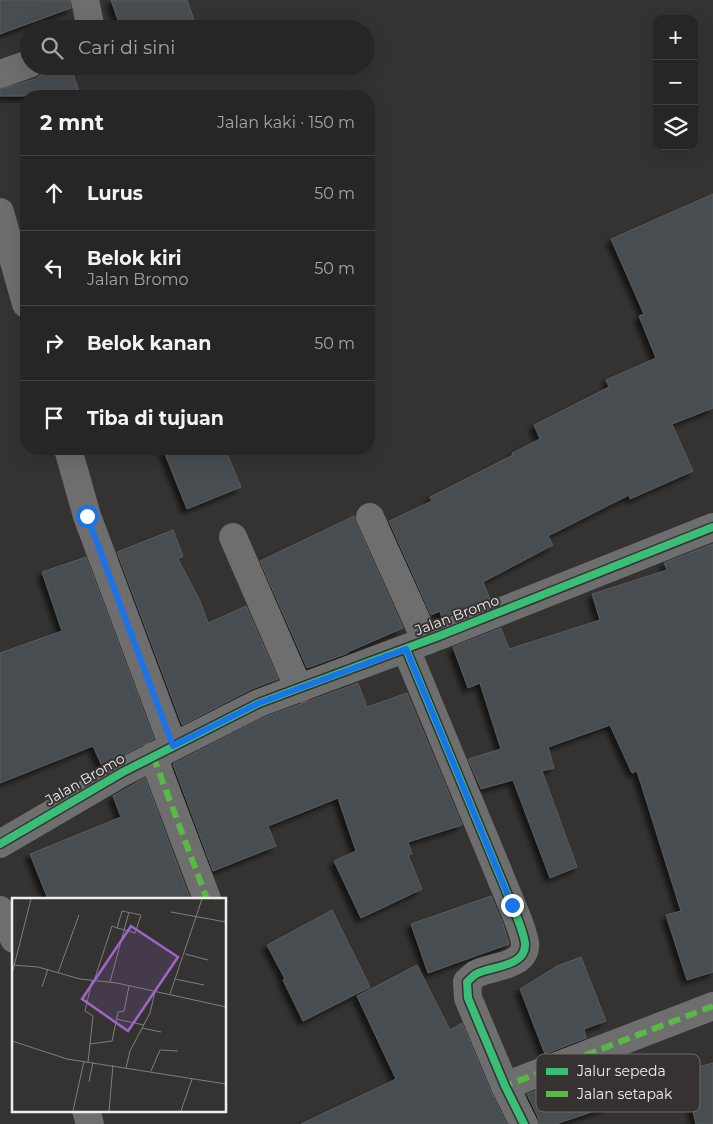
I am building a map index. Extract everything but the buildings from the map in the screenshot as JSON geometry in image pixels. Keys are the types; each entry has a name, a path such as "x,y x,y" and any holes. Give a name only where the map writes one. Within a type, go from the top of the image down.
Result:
{"street":[{"path":"85,0 89,20"},
{"path":"0,74 20,67"},
{"path":"0,212 20,283"},
{"path":"70,455 87,516 163,751 207,898"},
{"path":"370,518 525,943 524,951 518,958 507,965 476,974 467,982 468,998 505,1086 524,1124"},
{"name":"Jalan Bromo","path":"0,844 123,772 259,703 416,645 713,527"},
{"path":"233,536 299,689"},
{"path":"0,910 12,935"},
{"path":"588,1054 713,1006"},
{"path":"505,1086 536,1074"}],"marked path":[{"path":"153,756 207,898"},
{"path":"588,1054 713,1006"},
{"path":"503,1082 505,1086 536,1074"}],"cycle path":[{"path":"0,844 123,772 259,703 439,636 713,527"},
{"path":"406,649 518,919 524,938 524,951 520,957 507,964 482,971 467,982 468,998 505,1086 524,1124"}],"route":[{"path":"87,516 173,746 259,703 406,649 512,905"}]}
